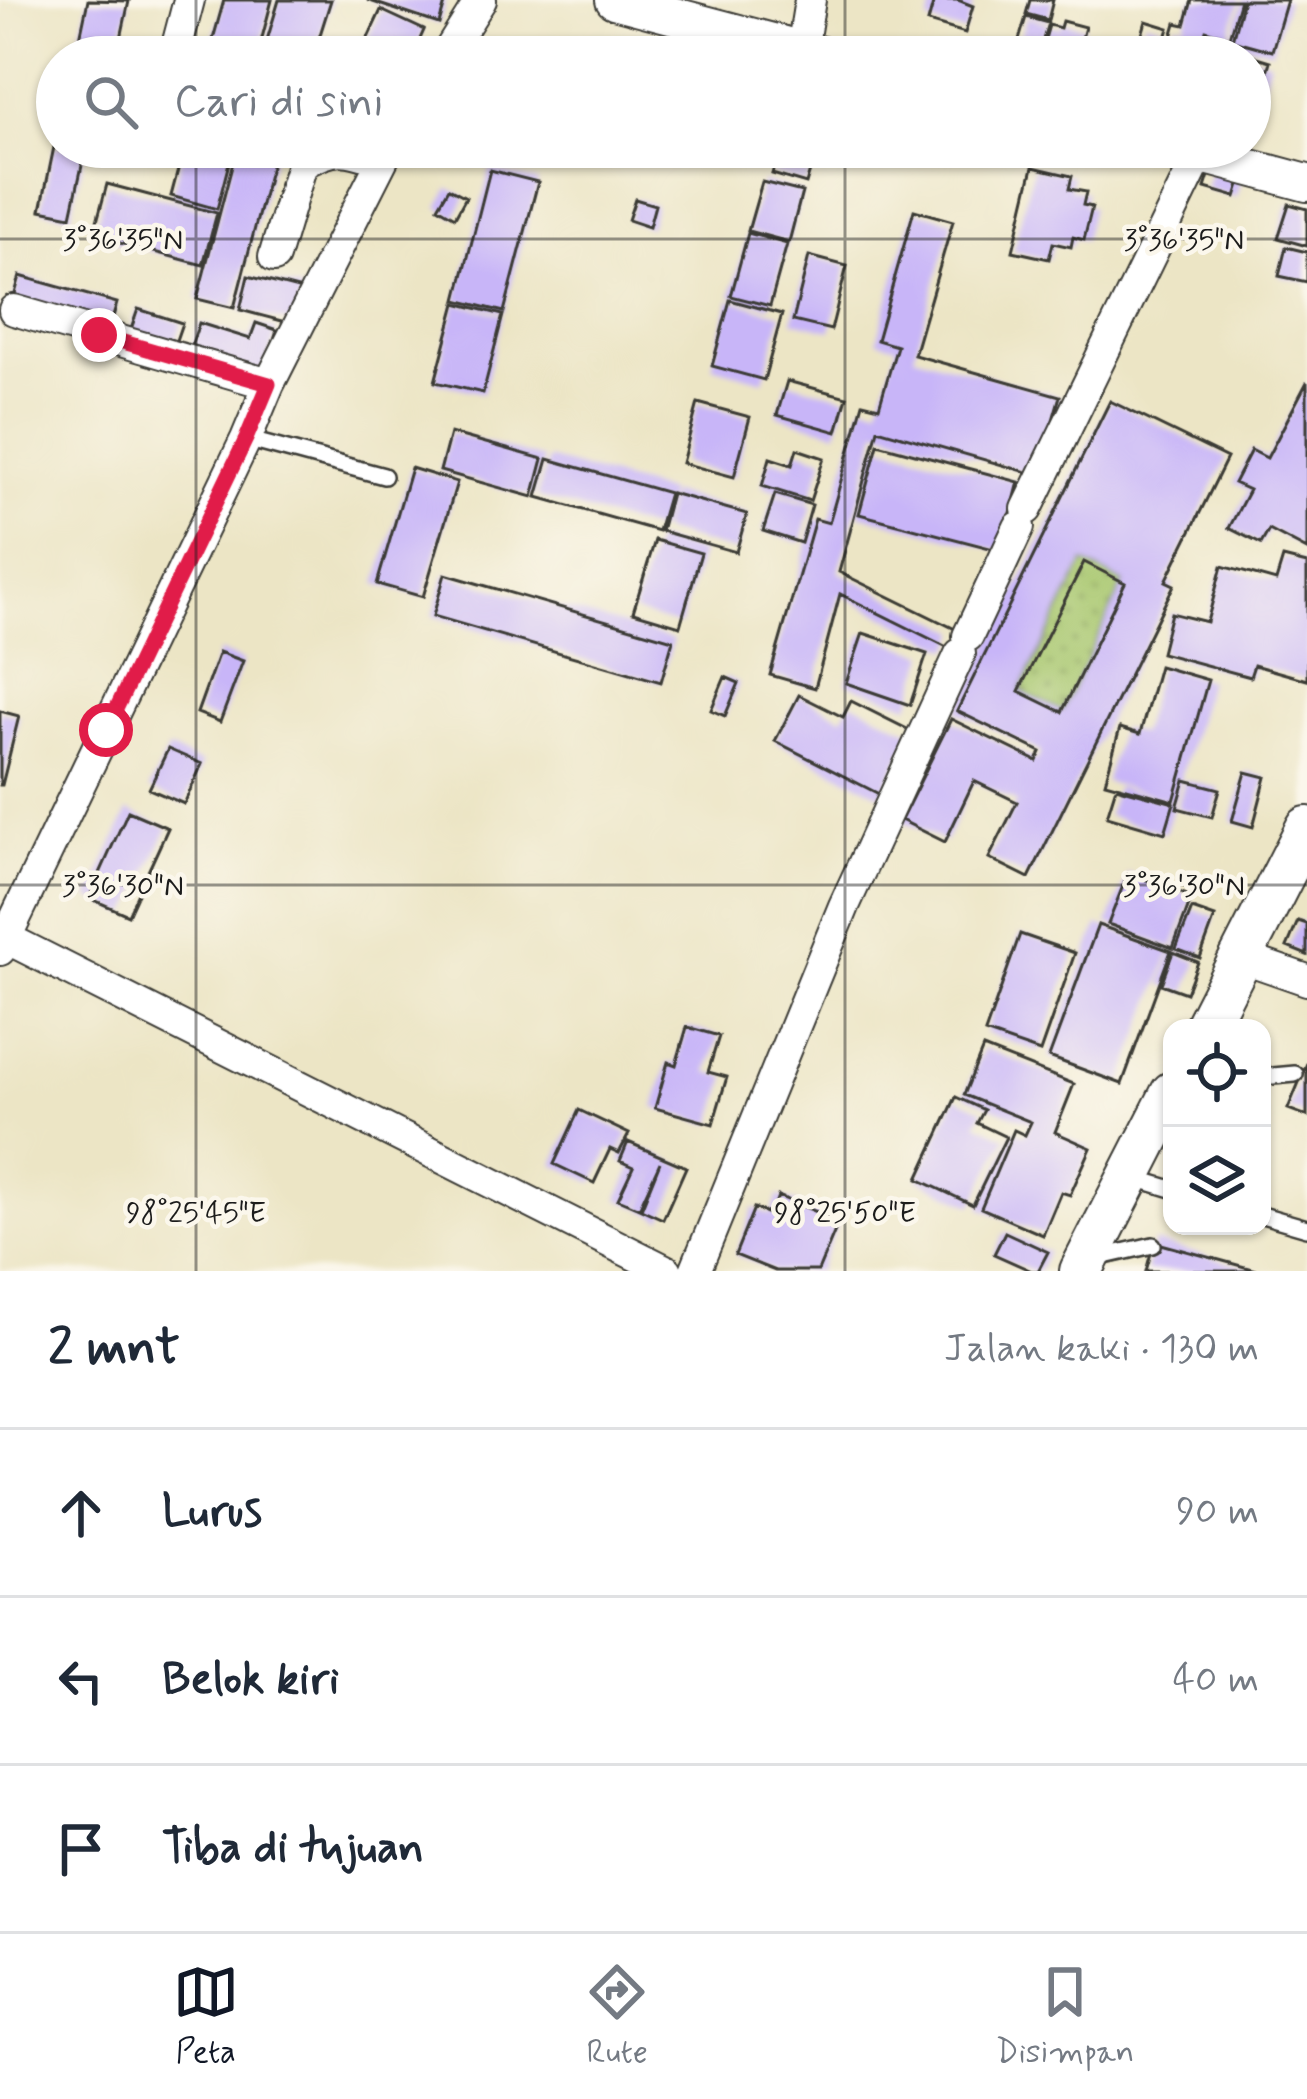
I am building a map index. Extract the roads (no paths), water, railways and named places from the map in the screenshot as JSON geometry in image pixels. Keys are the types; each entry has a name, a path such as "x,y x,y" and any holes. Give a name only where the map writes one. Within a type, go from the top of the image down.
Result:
{"main road":[{"path":"1210,1019 1307,828"},
{"path":"1084,1266 1163,1110"}],"street":[{"path":"180,36 189,0"},
{"path":"458,36 481,0"},
{"path":"810,0 813,36"},
{"path":"632,2 752,36"},
{"path":"274,257 301,168"},
{"path":"377,168 2,941 668,1271"},
{"path":"695,1271 844,906 1179,168"},
{"path":"1251,168 1307,183"},
{"path":"14,310 269,384"},
{"path":"1241,957 1307,980"}],"lane":[{"path":"246,439 385,476"},
{"path":"1271,1076 1295,1074"},
{"path":"1129,1176 1163,1186"},
{"path":"1271,1218 1307,1228"},
{"path":"1084,1266 1153,1245"}]}
